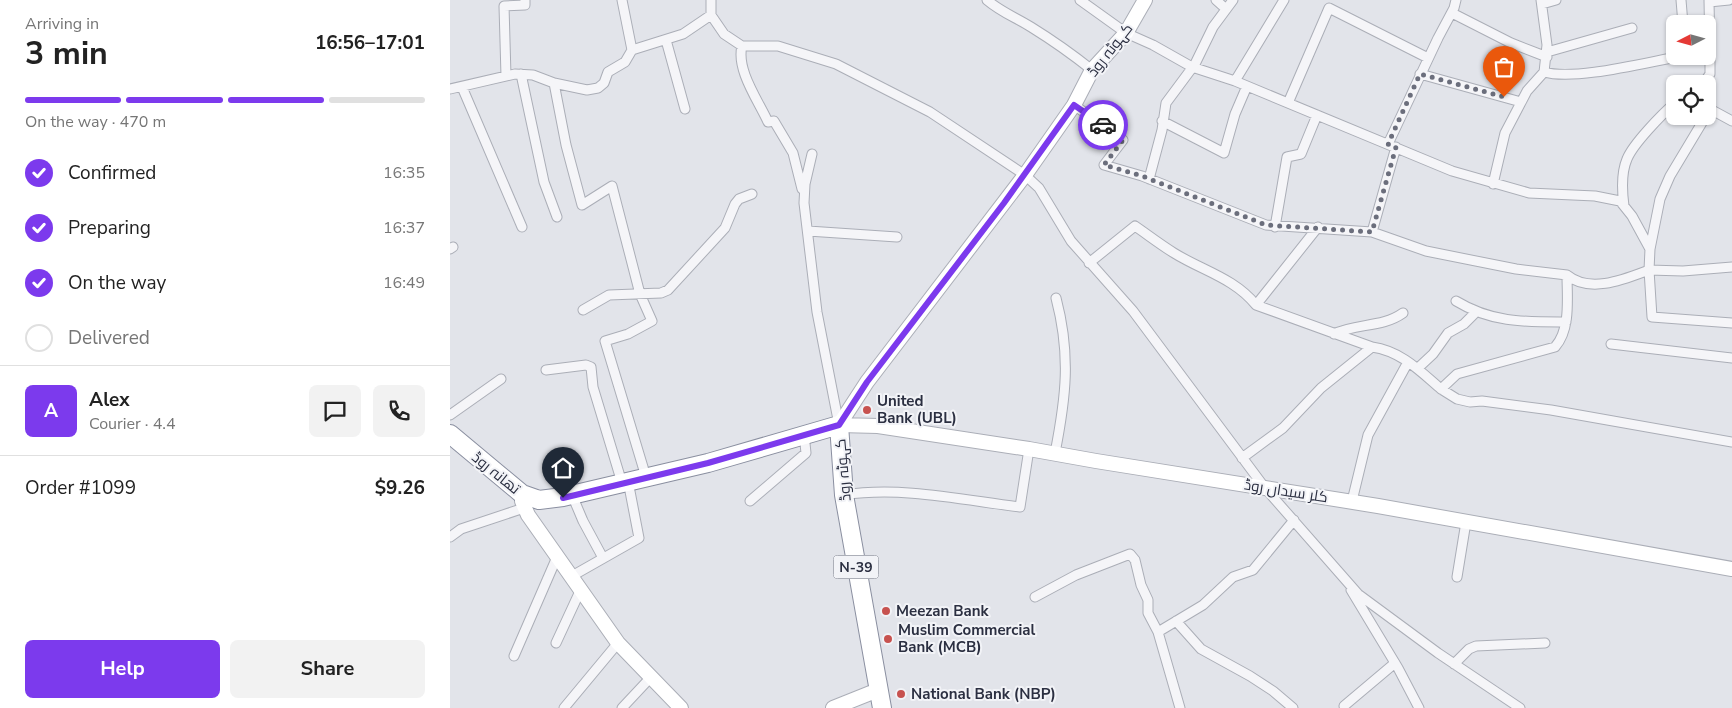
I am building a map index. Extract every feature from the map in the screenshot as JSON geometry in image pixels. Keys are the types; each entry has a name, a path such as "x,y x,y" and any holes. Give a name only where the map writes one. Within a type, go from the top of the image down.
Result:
{"highway":[{"name":"تھانہ روڈ","path":"450,434 523,501 572,495 646,478 708,463 839,425"},
{"name":"کہوٹہ روڈ","path":"839,425 844,495 882,708"}],"main road":[{"name":"کہوٹہ روڈ","path":"839,425 867,382 1025,175 1074,105 1092,70 1126,33 1145,0"},
{"name":"کلر سیداں روڈ","path":"839,425 878,426 1029,449 1352,502 1732,569"},
{"path":"523,501 558,557 618,643 681,708"},
{"path":"833,708 878,690"}],"street":[{"path":"506,76 504,6 525,5 525,0"},
{"path":"450,89 521,74 533,75 554,83 587,90 598,88 604,83 608,72 625,62 632,50 622,0"},
{"path":"712,0 711,15 724,34 742,46 778,46 836,64 930,112 1025,175 1039,188 1068,236 1133,311 1242,458 1358,594 1454,664 1520,708"},
{"path":"987,0 1010,17 1026,24 1062,47 1092,70"},
{"path":"1080,0 1126,33 1153,45 1192,67 1235,80 1452,171 1529,193 1595,196 1620,201 1632,216 1650,249"},
{"path":"1216,0 1226,10"},
{"path":"1149,179 1162,130 1166,103 1192,67 1213,27 1233,0"},
{"path":"1235,80 1284,0"},
{"path":"1372,232 1392,145 1420,74 1452,13 1456,0"},
{"path":"1493,184 1505,133 1527,91 1544,72 1547,55 1542,2 1556,0"},
{"path":"1681,0 1682,15"},
{"path":"1709,15 1709,1 1729,0"},
{"path":"1288,103 1329,8 1428,58"},
{"path":"1452,13 1511,43 1547,55 1632,28"},
{"path":"632,50 683,34 711,15"},
{"path":"666,40 686,109"},
{"path":"742,46 740,55 745,73 768,122 774,121 792,153 799,171 817,312 839,425"},
{"path":"1544,72 1555,75 1599,71 1666,59"},
{"path":"521,74 544,182 557,217"},
{"path":"1420,74 1521,102"},
{"path":"554,83 566,145 582,205 612,186 640,294 652,321 628,334 605,341 646,478"},
{"path":"1162,120 1224,153 1235,114 1246,86"},
{"path":"462,87 522,227"},
{"path":"1074,105 1123,140 1104,165 1149,179 1275,227 1318,227 1372,232 1426,251 1516,269 1567,275 1573,280 1613,283 1649,270 1683,272 1732,267"},
{"path":"1624,206 1623,176 1627,158 1666,112"},
{"path":"1716,113 1732,121"},
{"path":"1275,227 1287,157 1301,154 1317,115"},
{"path":"1701,125 1670,176 1660,199 1650,249 1649,270 1652,318 1732,323"},
{"path":"804,203 805,184 812,154"},
{"path":"583,310 609,295 661,293 668,290 725,228 735,204 740,199 752,194"},
{"path":"1089,262 1135,226 1175,253 1229,280 1246,293 1256,305 1372,348 1383,349 1418,368 1441,389 1457,399 1551,410 1732,442"},
{"path":"1256,305 1318,227"},
{"path":"808,231 897,237"},
{"path":"1441,389 1457,374 1555,347 1563,339 1566,322 1567,275"},
{"path":"1055,454 1065,403 1063,326 1056,298"},
{"path":"1456,301 1475,313 1517,322 1566,322"},
{"path":"1334,334 1347,328 1387,322 1403,312"},
{"path":"1418,368 1433,354 1448,334 1464,324 1475,313"},
{"path":"1611,344 1732,358"},
{"path":"1242,458 1283,428 1321,388 1372,348"},
{"path":"1352,502 1368,435 1408,362"},
{"path":"546,370 586,365 590,367 594,387 625,482 639,538 572,576"},
{"path":"450,415 501,379"},
{"path":"750,501 806,453 804,434"},
{"path":"844,495 889,493 940,496 1020,507 1029,449"},
{"path":"572,495 583,521 603,558"},
{"path":"450,537 461,529 523,501"},
{"path":"1158,632 1203,605 1233,578 1252,570 1294,520"},
{"path":"1458,577 1466,522"},
{"path":"1035,597 1076,575 1130,554 1135,560 1141,585 1148,600 1148,613 1158,632 1180,708"},
{"path":"514,656 558,557"},
{"path":"1343,577 1395,663 1419,708"},
{"path":"556,643 581,589"},
{"path":"1176,621 1201,649 1250,676 1288,707"},
{"path":"564,708 618,643"},
{"path":"1454,664 1476,646 1545,643"},
{"path":"1344,706 1395,663"},
{"path":"622,708 652,676"}],"way so far":[{"path":"1103,125 1123,140 1104,165 1142,176 1183,194 1266,225 1372,232 1396,147 1388,144 1420,74 1504,97"}],"place":[{"name":"United Bank (UBL)","path":"867,410"},
{"name":"Meezan Bank","path":"886,611"},
{"name":"Muslim Commercial Bank (MCB)","path":"888,639"},
{"name":"National Bank (NBP)","path":"901,694"}],"route":[{"path":"563,498 708,463 839,425 867,382 1025,175 1074,105 1103,125"}]}
